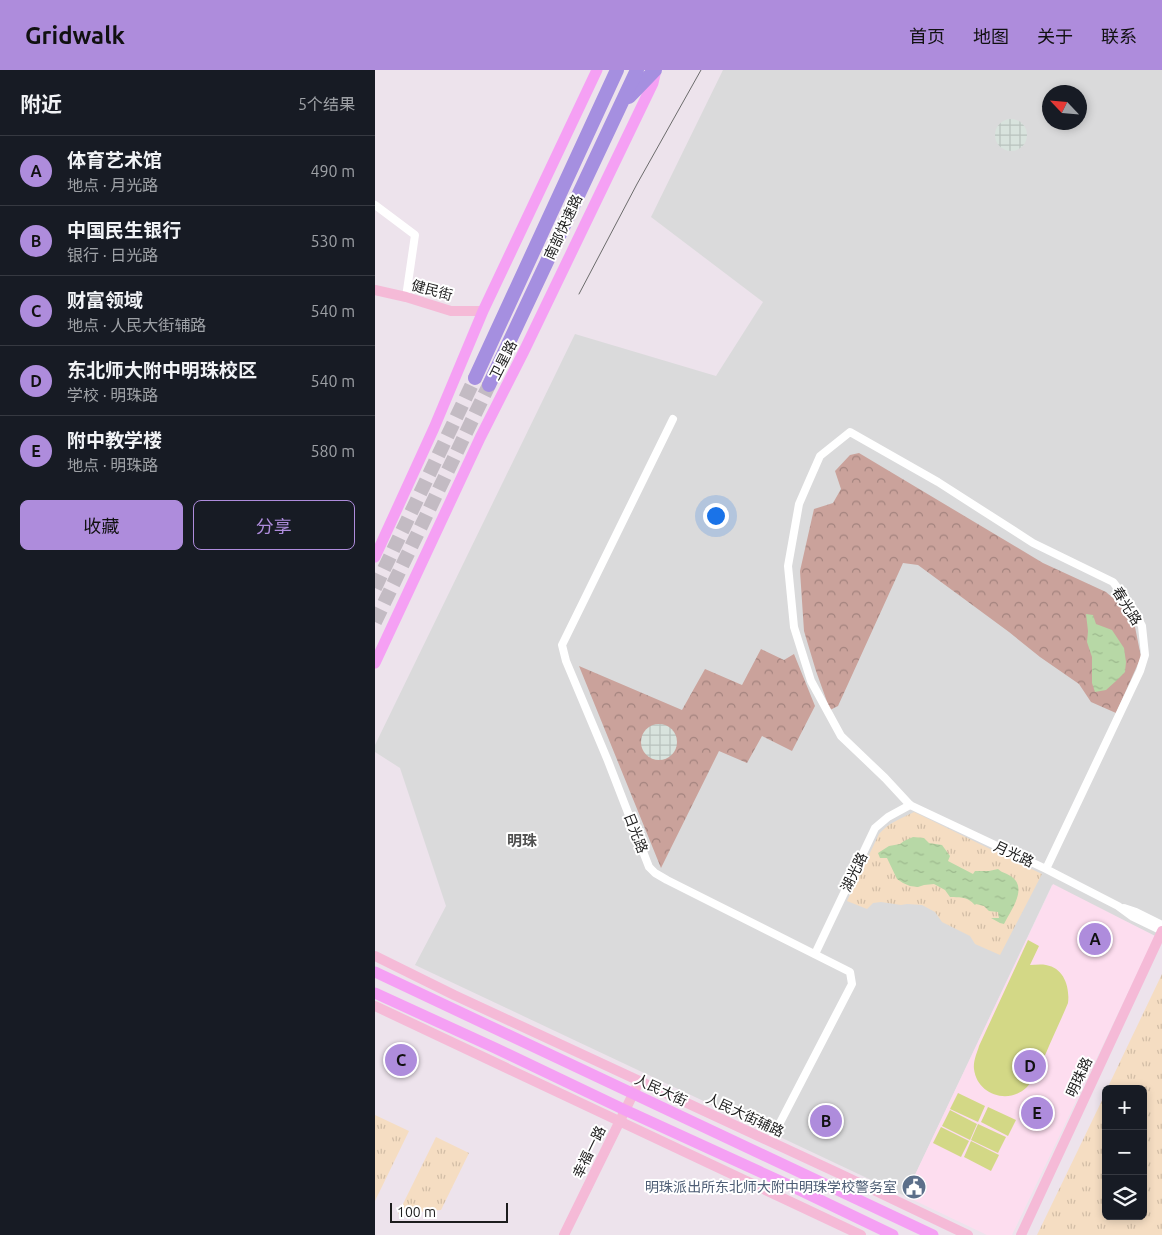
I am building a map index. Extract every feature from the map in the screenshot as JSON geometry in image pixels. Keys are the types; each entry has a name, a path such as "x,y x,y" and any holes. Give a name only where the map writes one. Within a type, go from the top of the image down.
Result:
{"highway":[{"name":"南部快速路","path":"489,385 637,70"},
{"path":"621,104 655,70"},
{"name":"南部快速路","path":"475,378 615,72"}],"main road":[{"path":"375,557 434,428 483,311 597,70"},
{"name":"卫星路","path":"375,663 480,438 653,83 655,70"},
{"name":"健民街","path":"375,290 451,310 483,311"},
{"name":"明珠路","path":"1021,1235 1162,931"},
{"name":"人民大街辅路","path":"375,956 956,1232 968,1235"},
{"name":"人民大街","path":"375,972 933,1235"},
{"path":"375,993 893,1235"},
{"path":"375,1006 861,1235"},
{"name":"幸福一路","path":"563,1235 639,1081"}],"street":[{"path":"375,205 415,235 406,297"},
{"name":"日光路","path":"673,419 562,645 566,661 608,761 649,867 667,880 850,972 851,984 770,1142"},
{"name":"春光路","path":"910,805 841,736 811,682 794,627 788,566 799,504 820,456 850,432 938,482 1033,543 1113,582 1130,604 1142,626 1145,656 1140,670 1046,869"},
{"name":"湖光路","path":"815,954 875,828 888,817 910,805"},
{"name":"月光路","path":"910,805 1046,869 1118,906"},
{"path":"1118,906 1162,924"},
{"path":"1118,906 1133,917 1162,931"}],"shaded area":[{"path":"723,70 1162,70 1162,921 1155,936 1052,885 905,1196 415,965 446,906 400,768 375,752 375,745 575,334 716,376 763,302 651,217"},
{"path":"1011,119 1023,123 1027,135 1023,147 1011,151 999,147 995,135 999,123"},
{"path":"659,724 666,725 672,729 676,735 676,749 672,755 666,759 659,760 652,759 646,755 642,749 641,742 642,735 646,729 652,725"},
{"path":"1053,884 1155,936 1012,1235 987,1235 905,1196"},
{"path":"1028,940 1039,946 1030,965 1046,965 1061,974 1067,985 1068,1003 1040,1066 1030,1083 1020,1092 1003,1096 987,1091 981,1085 976,1078 974,1063 979,1046"},
{"path":"958,1093 985,1106 978,1122 950,1109"},
{"path":"988,1107 1016,1120 1008,1136 981,1122"},
{"path":"950,1110 977,1124 970,1140 942,1126"},
{"path":"978,1124 1006,1137 998,1153 971,1140"},
{"path":"941,1127 969,1141 961,1157 933,1143"},
{"path":"971,1141 999,1155 991,1171 964,1157"}],"green space":[{"path":"859,453 1043,563 1106,592 1122,606 1135,627 1141,657 1116,713 1091,702 1079,684 918,565 903,563 838,706 830,710 804,631 800,571 814,509 833,503 841,489 835,471 850,455"},
{"path":"761,649 784,660 794,654 815,706 792,751 762,736 747,763 719,751 661,868 579,666 682,710 705,669 742,685"},
{"path":"914,812 1042,874 1000,955 975,944 970,936 942,922 935,912 922,905 901,905 881,902 873,903 867,909 847,901 879,834 891,824"},
{"path":"1162,974 1162,1235 1037,1235 1102,1100 1102,1220 1147,1220 1147,1085 1109,1085"},
{"path":"375,1115 409,1131 375,1201"},
{"path":"436,1137 469,1153 441,1210 398,1214"}],"water":[{"path":"1086,614 1093,615 1096,624 1112,630 1124,648 1125,672 1106,690 1095,692 1092,683 1092,657 1087,642"},
{"path":"913,837 924,838 929,843 942,845 950,856 948,861 973,874 975,871 998,869 1012,877 1016,882 1018,894 1004,924 991,918 999,918 998,912 989,911 984,906 975,905 966,899 950,897 945,890 934,884 918,887 910,886 897,879 887,858 880,858 878,853 889,846 900,844"}],"tunnel":[{"path":"375,588 475,378"},
{"path":"375,622 489,385"}],"tram line":[{"path":"579,294 637,184 701,70"}],"place":[{"name":"体育艺术馆","path":"1095,939"},
{"name":"财富领域","path":"401,1060"},
{"name":"东北师大附中明珠校区","path":"1030,1066"},
{"name":"附中教学楼","path":"1037,1113"},
{"name":"中国民生银行","path":"826,1121"},
{"name":"明珠派出所东北师大附中明珠学校警务室","path":"914,1187"}],"district":[{"name":"明珠","path":"522,840"}]}
